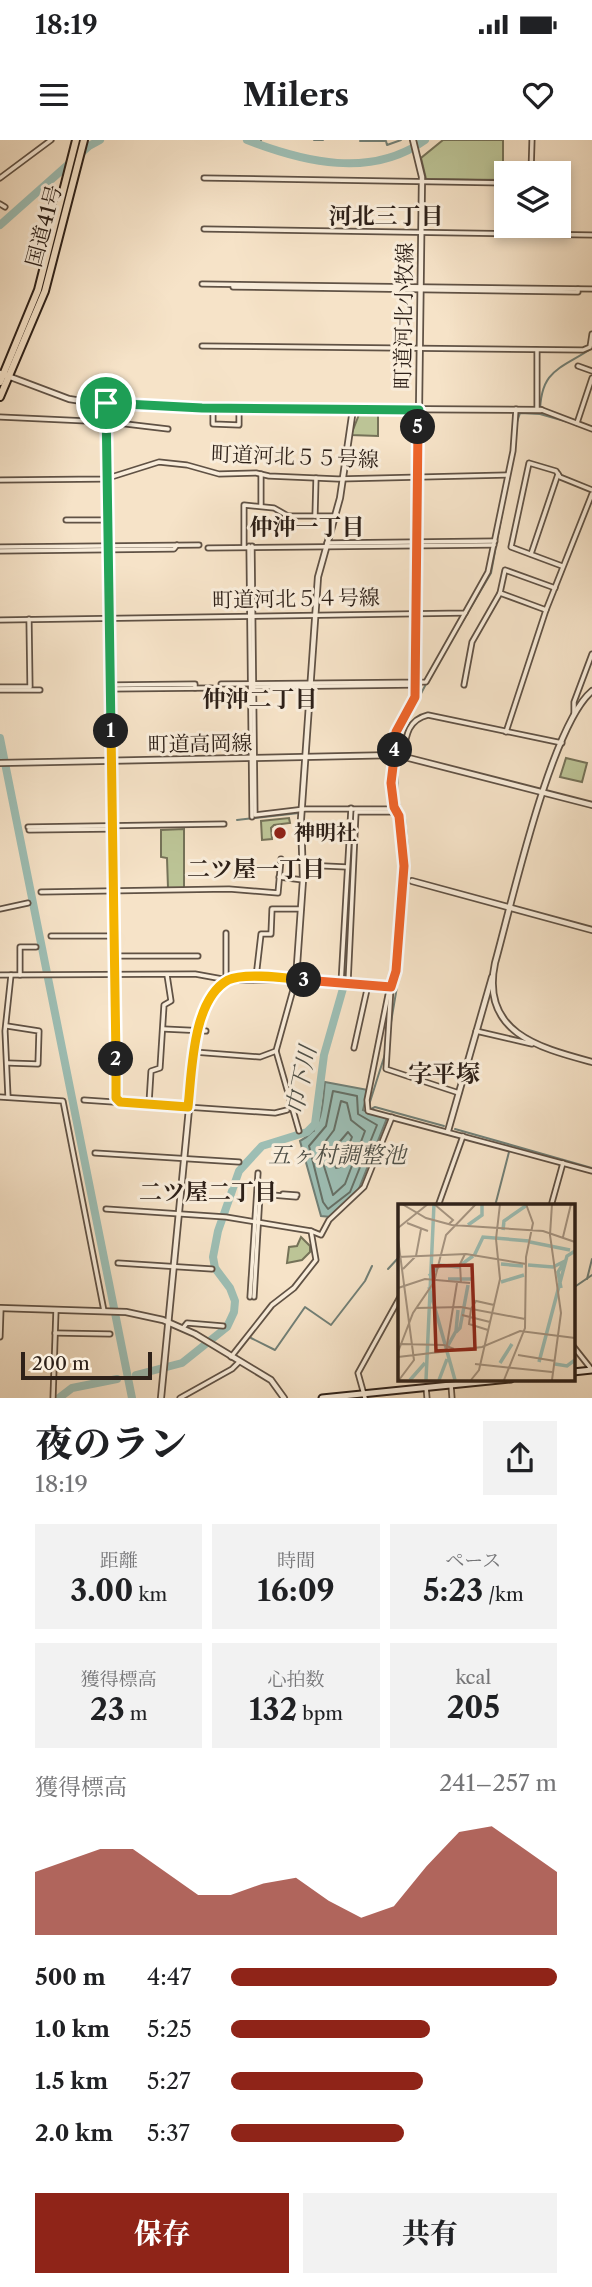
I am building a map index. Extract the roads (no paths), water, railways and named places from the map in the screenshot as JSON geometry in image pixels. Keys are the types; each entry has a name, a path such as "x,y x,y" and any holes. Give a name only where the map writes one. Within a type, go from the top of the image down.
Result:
{"highway":[{"name":"国道41号","path":"70,185 76,140"},
{"name":"国道41号","path":"0,397 5,375 38,290 83,140"},
{"name":"国道41号","path":"0,382 5,375"}],"main road":[{"path":"574,1372 592,1370"},
{"path":"322,1398 364,1396 501,1380"}],"street":[{"path":"0,178 51,140"},
{"name":"町道河北小牧線","path":"413,140 422,182 419,410"},
{"path":"531,161 532,140"},
{"path":"204,178 494,183"},
{"path":"204,229 494,233"},
{"path":"571,235 592,235"},
{"path":"202,284 421,289 592,289"},
{"path":"202,346 586,350 591,345 592,334"},
{"path":"537,350 539,410"},
{"path":"578,366 592,371"},
{"path":"5,375 68,398 106,403 213,408 539,410 592,429"},
{"path":"577,422 592,378"},
{"path":"106,403 116,1098 120,1102"},
{"path":"213,408 213,424 239,425 239,408"},
{"path":"194,1052 260,1057 280,1047 296,979 303,880 302,810 318,577 343,479 353,410"},
{"path":"399,755 396,732 414,700 416,683 419,410"},
{"path":"221,684 426,682 488,572 508,475 516,410"},
{"path":"0,417 107,422 168,429"},
{"name":"町道河北５５号線","path":"0,480 108,478 159,463 187,465 219,474 343,479 508,475"},
{"path":"506,732 546,610 592,492 556,471 529,463 511,547 563,566"},
{"path":"261,474 261,505"},
{"path":"531,554 558,474"},
{"path":"315,516 316,478"},
{"path":"252,817 253,685 244,505 274,508 288,516 335,516"},
{"path":"66,520 108,520"},
{"path":"208,548 494,543"},
{"path":"0,549 199,545"},
{"path":"464,685 472,642 500,593 505,570 555,588"},
{"path":"500,593 546,610"},
{"name":"町道河北５４号線","path":"0,620 465,613"},
{"path":"0,689 30,687 29,619"},
{"path":"574,713 574,702 592,654"},
{"path":"110,687 195,684 195,688 212,688"},
{"path":"0,689 40,690"},
{"path":"448,1131 543,792 574,713 592,691"},
{"path":"562,743 428,715 414,721 408,728 391,783 402,841 403,894 396,971 367,1105 368,1111 592,1171"},
{"name":"町道高岡線","path":"1,763 399,755 592,805"},
{"path":"253,758 255,816 302,810 395,810"},
{"path":"344,983 351,810"},
{"path":"344,983 356,812 395,810"},
{"path":"28,829 224,824"},
{"path":"41,892 229,889 278,893 281,859"},
{"path":"303,865 348,867"},
{"path":"279,877 303,880"},
{"path":"412,881 592,930"},
{"path":"0,909 28,903"},
{"path":"256,977 261,934 271,934 272,909 301,909"},
{"path":"161,1398 196,1031 213,996 227,979 226,933"},
{"path":"51,936 114,936"},
{"path":"20,975 20,947 36,947"},
{"path":"114,956 198,956"},
{"path":"493,973 495,997 501,1014 514,1031 532,1044"},
{"path":"0,975 200,974 227,979 256,977 391,987"},
{"path":"8,1097 4,1030 11,975"},
{"path":"149,1104 151,1071 159,1068 164,1005 172,999 167,975"},
{"path":"354,1048 368,985"},
{"path":"391,987 384,1065 386,1069 459,1093"},
{"path":"164,1029 206,1031"},
{"path":"4,1030 39,1031 38,1064 8,1063"},
{"path":"476,1031 592,1062"},
{"path":"274,1052 299,1131"},
{"path":"0,1097 63,1101 107,1311"},
{"path":"84,1100 275,1113 287,1110"},
{"path":"106,1209 220,1216 303,1229 321,1235 329,1220 364,1187 393,1116"},
{"path":"439,1204 463,1136"},
{"path":"95,1153 239,1162"},
{"path":"552,1204 563,1163"},
{"path":"252,1297 258,1173"},
{"path":"256,1222 260,1194 297,1196 257,1192"},
{"path":"231,1357 272,1305 294,1288 316,1260 311,1231"},
{"path":"118,1263 212,1269"},
{"path":"364,1396 358,1373 398,1301"},
{"path":"0,1337 0,1308 107,1311 169,1322 271,1380 284,1398"},
{"path":"53,1398 56,1310"},
{"path":"183,1328 187,1323 223,1325"},
{"path":"55,1333 110,1335"},
{"path":"574,1347 592,1370"},
{"path":"180,1398 232,1369 239,1362"},
{"path":"451,1385 452,1398"},
{"path":"426,1387 427,1398"}],"water":[{"name":"五ヶ村調整池","path":"325,1082 368,1090 363,1110 387,1118 356,1196 331,1217 321,1216 300,1141 314,1130 318,1123"}],"waterway":[{"path":"0,225 89,146 100,140"},
{"path":"247,140 291,155 337,163 382,160 425,140"},
{"path":"259,144 261,140"},
{"path":"314,140 323,140"},
{"path":"360,141 386,141 387,145 401,140"},
{"path":"228,344 335,346"},
{"path":"517,422 520,413 540,414 541,399 548,379 562,366 592,348"},
{"path":"540,414 568,422"},
{"path":"580,426 592,431"},
{"path":"457,631 491,573 516,438"},
{"path":"399,752 402,730 426,684"},
{"path":"0,738 132,1398"},
{"path":"390,1028 402,957 408,848 405,818 397,799 398,758"},
{"path":"305,811 349,811"},
{"name":"巾下川","path":"136,1375 182,1363 227,1327 234,1312 235,1301 230,1288 215,1268 213,1257 218,1231 239,1171 262,1146 307,1132 315,1124 324,1055 344,985 353,811"},
{"path":"255,818 299,813"},
{"path":"237,820 254,818 254,815"},
{"path":"369,1105 386,1051"},
{"path":"369,1110 375,1107 444,1126"},
{"path":"455,1129 592,1168"},
{"name":"巾下川","path":"307,1132 314,1131"},
{"path":"496,1204 509,1152"},
{"path":"255,1245 256,1227"},
{"path":"388,1269 398,1258"},
{"path":"587,1279 592,1259"},
{"path":"251,1338 275,1350 305,1307 331,1325 365,1281 372,1266"},
{"path":"574,1287 592,1275"},
{"name":"巾下川","path":"59,1398 72,1388 117,1379"},
{"path":"429,1393 429,1398"}],"place":[{"name":"神明社","path":"280,833"}],"district":[{"name":"河北三丁目","path":"386,216"},
{"name":"仲沖一丁目","path":"307,527"},
{"name":"仲沖二丁目","path":"260,699"},
{"name":"二ツ屋一丁目","path":"256,869"},
{"name":"字平塚","path":"444,1074"},
{"name":"二ツ屋二丁目","path":"208,1192"}]}
